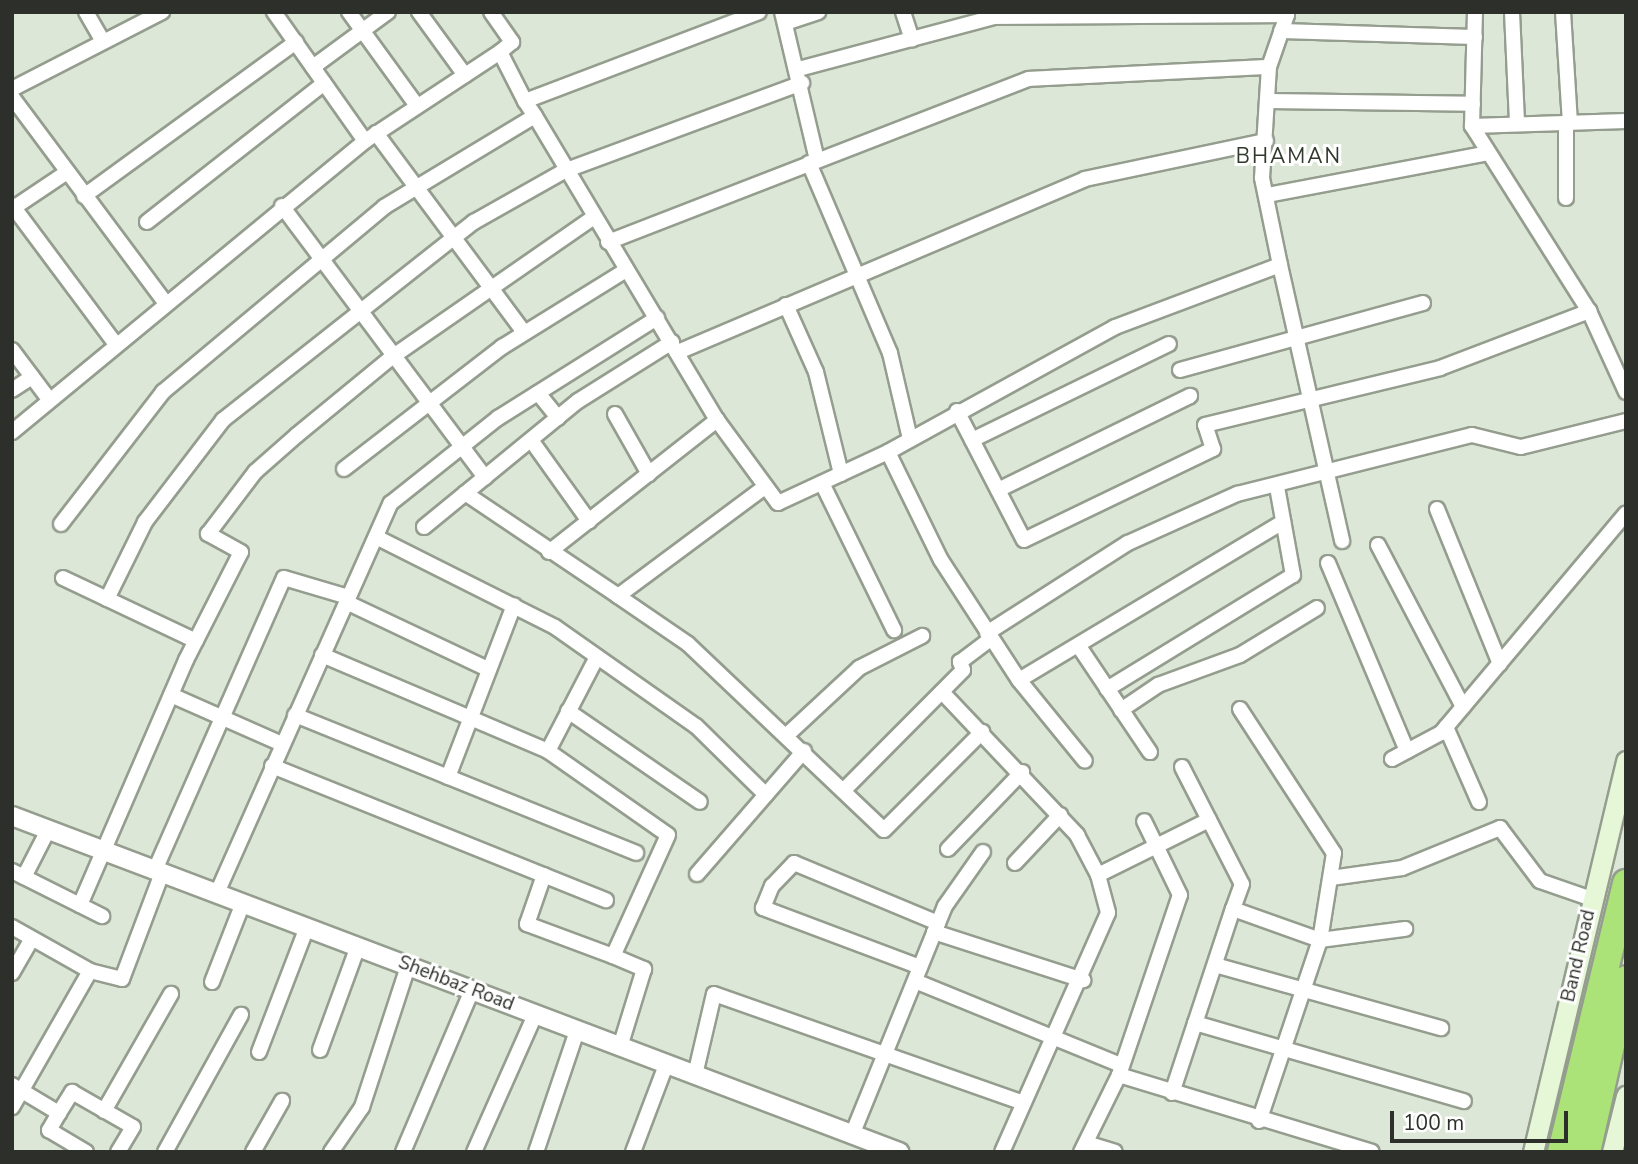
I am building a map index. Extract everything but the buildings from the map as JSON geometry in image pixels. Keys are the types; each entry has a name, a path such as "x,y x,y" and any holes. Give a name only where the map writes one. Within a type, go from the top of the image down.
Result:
{"highway":[{"path":"1561,1152 1626,883"},
{"path":"1587,1152 1626,979"}],"main road":[{"name":"Band Road","path":"1533,1152 1626,761"},
{"path":"1612,1152 1626,1096"}],"street":[{"path":"86,12 103,42"},
{"path":"12,89 162,12"},
{"path":"274,12 324,83 416,187 524,332"},
{"path":"349,12 417,106"},
{"path":"313,67 388,12"},
{"path":"419,12 465,75"},
{"path":"12,432 48,398 282,206 371,137 512,43 491,12"},
{"path":"525,101 759,12"},
{"path":"818,12 783,18 800,76 813,161 890,353 910,439"},
{"path":"903,12 912,40"},
{"path":"1475,12 1472,126 1485,154 1589,311 1626,392"},
{"path":"1512,12 1517,124"},
{"path":"1563,12 1568,123 1566,198"},
{"path":"107,599 145,522 223,420 452,238 564,171 800,76 994,17 1287,15 1269,67 1267,195 1280,265 1342,541"},
{"path":"1281,31 1475,37"},
{"path":"84,196 296,42"},
{"path":"499,52 593,218 718,419 778,503 888,452 957,411 1115,327 1280,265"},
{"path":"608,242 1029,79 1269,67"},
{"path":"147,222 324,83"},
{"path":"12,97 165,302"},
{"path":"1268,101 1472,104"},
{"path":"61,524 163,392 322,260 416,187 534,116"},
{"path":"1472,126 1626,121"},
{"path":"424,527 558,418 675,347 786,305 1085,179 1266,141"},
{"path":"1267,195 1485,154"},
{"path":"67,172 13,207 114,343"},
{"path":"282,206 392,357 485,477"},
{"path":"80,905 171,695 241,552 208,534 255,472 392,357 593,218"},
{"path":"344,469 426,401 524,332 626,270"},
{"path":"1180,369 1423,303"},
{"path":"786,305 816,372 841,474"},
{"path":"957,411 1024,540 1213,449 1205,425 1440,368 1589,311"},
{"path":"217,893 391,503 461,447 538,393 657,318"},
{"path":"972,440 1169,344"},
{"path":"12,350 48,398"},
{"path":"12,390 32,377"},
{"path":"538,393 558,418"},
{"path":"998,490 1190,396"},
{"path":"615,414 649,474"},
{"path":"549,552 718,419"},
{"path":"844,790 963,670 960,662 989,636 1128,542 1237,494 1328,475 1472,435 1521,447 1626,421"},
{"path":"531,440 589,521"},
{"path":"888,452 941,560 989,636 1019,680 1085,761"},
{"path":"822,483 894,630"},
{"path":"618,596 765,487"},
{"path":"1107,690 1293,575 1277,487"},
{"path":"465,493 688,644 804,751 884,830 982,732"},
{"path":"1437,509 1500,664"},
{"path":"1392,759 1446,727 1626,513"},
{"path":"1019,680 1283,522"},
{"path":"376,537 514,605 597,657 696,726 766,795"},
{"path":"1378,545 1463,707"},
{"path":"1328,564 1407,751"},
{"path":"63,578 196,641"},
{"path":"12,927 90,971 122,979 159,871 219,716 284,578 347,600 488,669"},
{"path":"448,777 469,715 514,605"},
{"path":"1121,710 1158,685 1240,655 1317,607"},
{"path":"786,735 859,668 922,636"},
{"path":"1078,645 1150,752"},
{"path":"322,655 469,715 548,751 668,835 613,956"},
{"path":"548,751 597,657"},
{"path":"942,692 1022,772 1060,815 1098,875 1108,913 1083,980 1002,1152"},
{"path":"171,695 282,744"},
{"path":"1240,709 1332,842 1331,878 1320,940 1259,1121"},
{"path":"568,711 700,803"},
{"path":"295,715 636,853"},
{"path":"1446,727 1479,802"},
{"path":"697,874 804,751"},
{"path":"272,766 606,900"},
{"path":"1172,1093 1242,884 1182,767"},
{"path":"947,849 1022,772"},
{"path":"1016,863 1060,815"},
{"name":"Shehbaz Road","path":"12,816 899,1152"},
{"path":"1098,875 1209,820"},
{"path":"1115,1152 1083,1147 1120,1070 1180,895 1144,821"},
{"path":"1331,878 1402,869 1500,828 1540,881 1592,899"},
{"path":"48,830 18,874 102,916"},
{"path":"852,1135 936,928 983,852"},
{"path":"1083,980 936,928 794,863 772,886 763,908 1056,1035 1120,1070 1172,1093 1259,1121 1372,1152"},
{"path":"544,875 527,924 644,969 620,1047"},
{"path":"212,982 243,903"},
{"path":"1233,909 1320,940 1405,929"},
{"path":"258,1052 307,927"},
{"path":"12,973 32,939"},
{"path":"320,1050 358,946"},
{"path":"1215,965 1441,1028"},
{"path":"331,1152 359,1113 408,966"},
{"path":"12,1107 17,1088 90,971"},
{"path":"402,1152 472,990"},
{"path":"104,1111 171,994"},
{"path":"695,1075 714,994 1023,1103"},
{"path":"165,1152 241,1015"},
{"path":"474,1152 535,1015"},
{"path":"1195,1023 1464,1101"},
{"path":"537,1152 577,1031"},
{"path":"634,1152 666,1065"},
{"path":"17,1088 60,1113"},
{"path":"81,1150 49,1130 72,1092 133,1127 118,1152"},
{"path":"253,1152 282,1101"}],"district":[{"name":"BHAMAN","path":"1289,156"}]}
